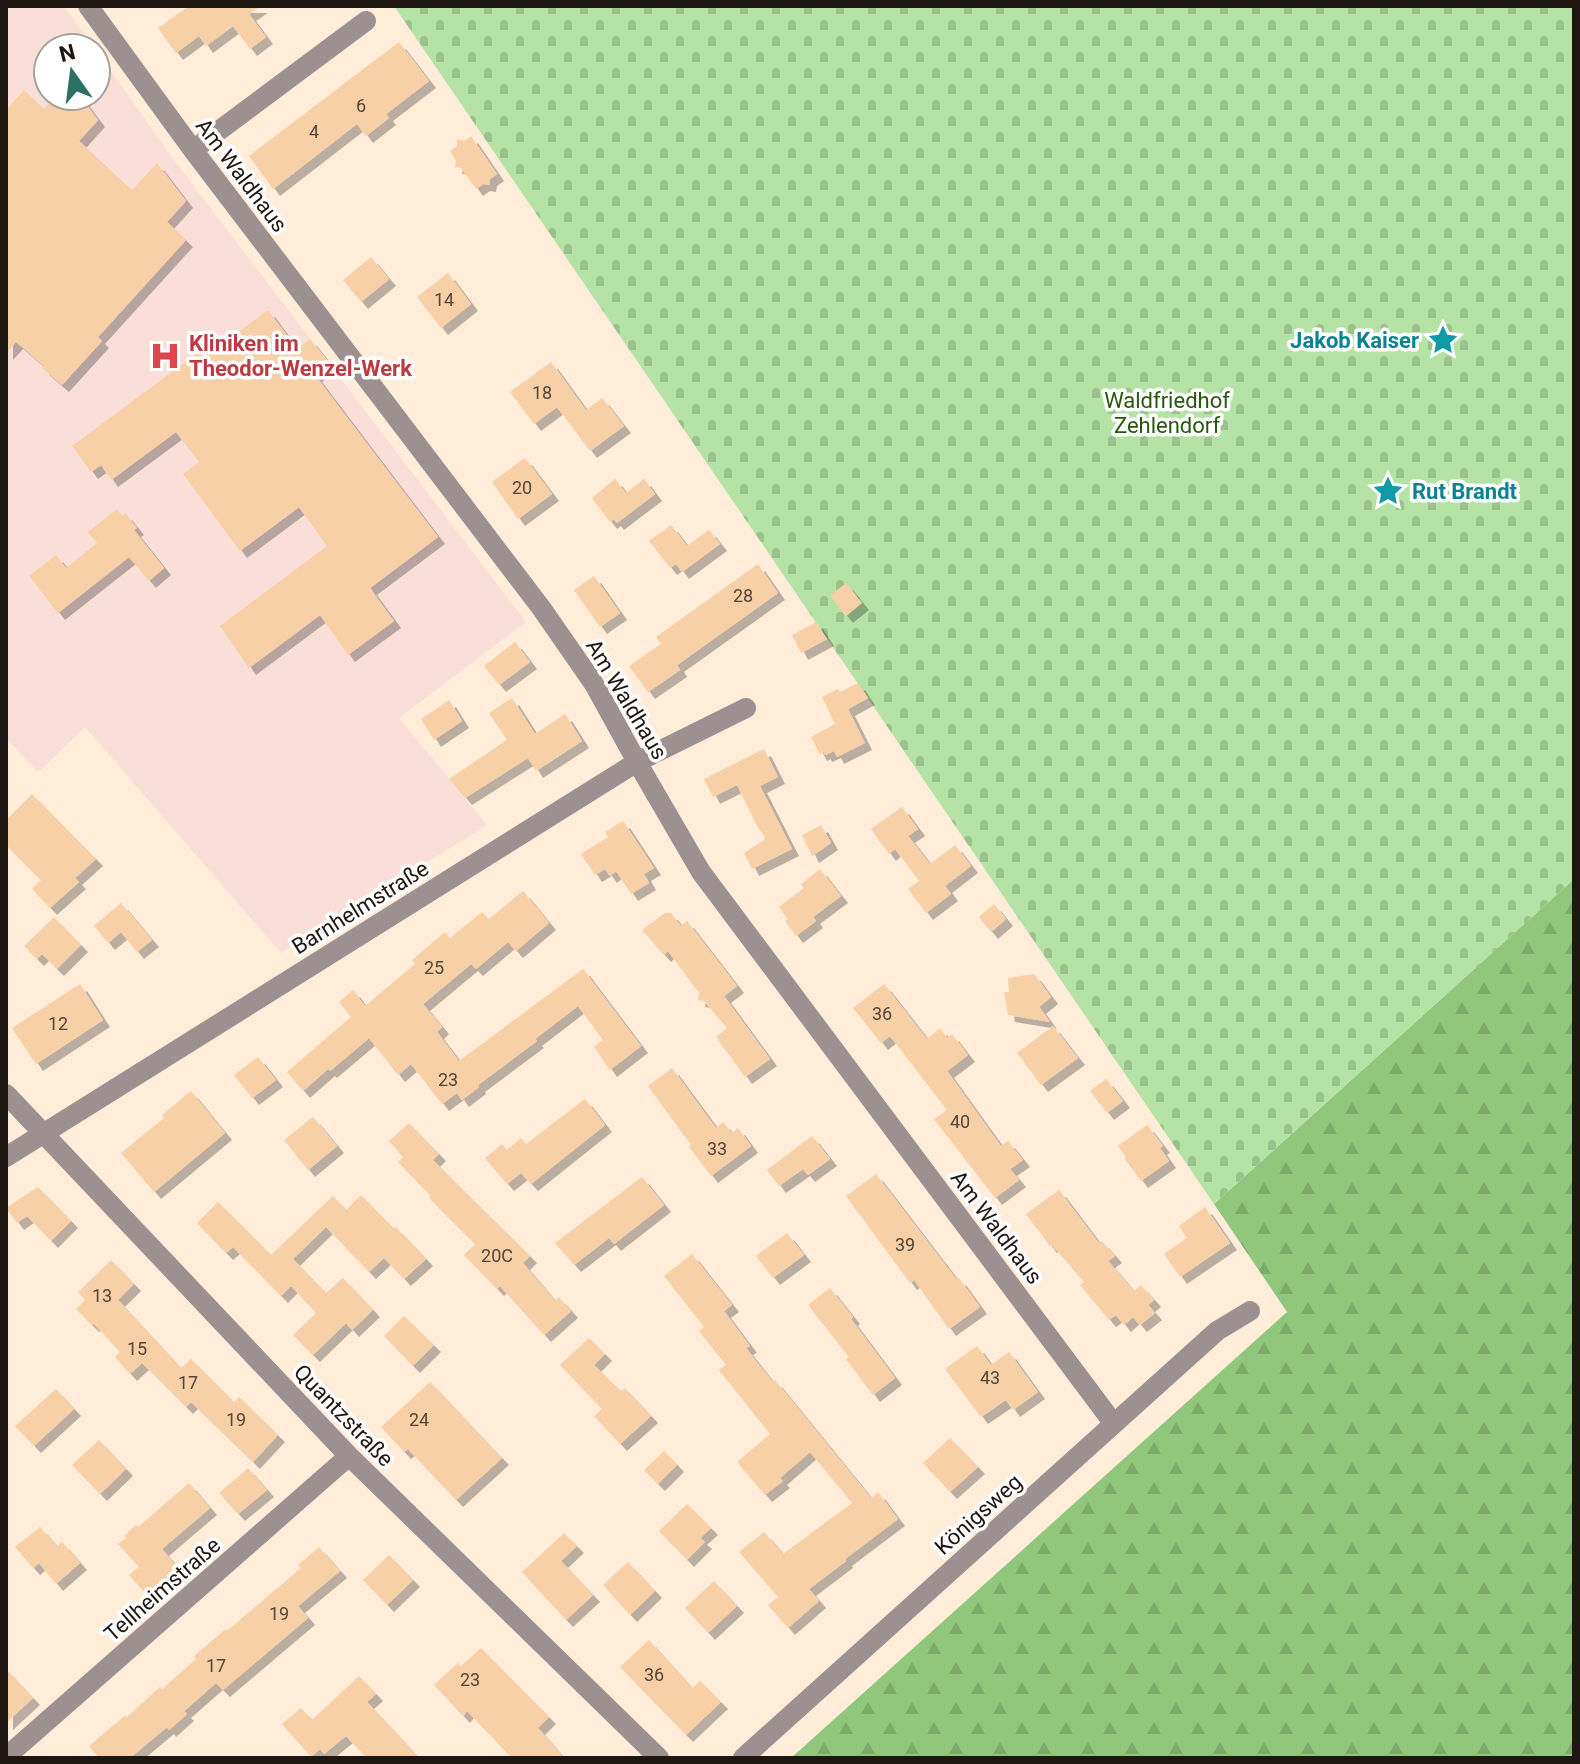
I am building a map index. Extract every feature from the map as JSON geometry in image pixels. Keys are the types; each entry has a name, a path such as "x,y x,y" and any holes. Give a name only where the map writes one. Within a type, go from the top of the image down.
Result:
{"street":[{"name":"Am Waldhaus","path":"88,6 193,150 542,609 594,684 701,872 1114,1424"},
{"path":"193,150 366,21"},
{"name":"Barnhelmstraße","path":"6,1157 637,762 746,708"},
{"name":"Quantzstraße","path":"6,1094 349,1456 659,1758"},
{"name":"Königsweg","path":"743,1758 1217,1331 1250,1311"},
{"name":"Tellheimstraße","path":"6,1757 349,1456"}],"shaded area":[{"name":"Kliniken im Theodor-Wenzel-Werk","path":"6,6 64,6 83,32 32,32 32,112 112,112 112,73 177,164 526,622 399,718 487,825 281,953 85,727 38,772 6,738"}],"green space":[{"name":"Waldfriedhof Zehlendorf","path":"394,6 1574,6 1574,879 1214,1204"},
{"path":"1574,879 1574,1758 791,1758 1287,1312 1214,1204"}],"building":[{"path":"189,6 261,6 249,14 266,37 250,49 233,26 206,46 199,36 176,53 158,28"},
{"path":"399,42 429,81 386,114 389,118 366,136 357,124 273,189 249,156"},
{"path":"24,90 32,98 32,112 92,112 98,120 79,141 132,190 157,163 186,201 167,222 186,240 98,337 102,341 62,385 16,342 6,353 6,110"},
{"path":"471,136 497,174 490,179 489,185 483,184 476,189 461,168 455,167 456,161 450,151 457,146 457,139 464,141"},
{"path":"371,257 389,279 361,302 343,280"},
{"path":"448,273 471,304 441,328 417,297"},
{"path":"268,310 297,349 310,339 330,364 315,375 438,537 370,588 394,621 348,655 320,615 249,668 220,626 327,546 299,507 240,551 183,474 199,462 176,432 111,480 101,465 91,472 72,446 199,352 205,357"},
{"path":"551,362 586,410 602,398 624,426 590,451 557,407 534,424 510,392"},
{"path":"525,458 552,494 518,519 492,482"},
{"path":"615,479 626,493 644,479 655,494 617,523 614,519 610,522 592,498"},
{"path":"117,509 122,516 125,513 137,528 134,530 164,568 149,581 129,557 58,613 29,576 56,555 66,568 97,543 88,532"},
{"path":"671,525 687,546 709,530 720,544 682,572 676,564 670,568 649,541"},
{"path":"758,564 778,593 677,665 680,670 648,692 629,666 661,644 656,637"},
{"path":"594,576 620,613 600,627 574,590"},
{"path":"846,583 862,603 846,616 830,596"},
{"path":"816,622 827,639 801,653 792,635"},
{"path":"515,642 530,662 499,685 484,666"},
{"path":"858,683 868,698 848,709 865,743 837,757 834,751 820,754 811,737 835,724 822,697"},
{"path":"512,698 535,734 565,714 582,741 536,771 528,758 465,798 449,779 507,740 489,713"},
{"path":"449,700 462,721 434,740 421,719"},
{"path":"764,749 778,777 760,786 792,849 752,869 744,853 765,837 737,785 713,797 704,779"},
{"path":"32,794 96,859 75,878 79,882 50,908 32,889 41,880 6,845 6,820"},
{"path":"902,807 918,829 908,836 930,864 955,845 971,866 945,886 951,894 926,913 908,889 919,881 895,849 889,854 871,829"},
{"path":"623,821 654,868 644,874 649,883 631,894 616,871 610,876 605,869 595,875 581,854 608,837 605,832"},
{"path":"821,825 831,843 812,856 802,835"},
{"path":"820,869 841,896 813,917 816,921 796,936 779,907 804,888 801,884"},
{"path":"523,891 549,923 516,951 508,942 476,969 471,964 423,1004 442,1027 437,1032 459,1061 583,969 641,1046 610,1070 594,1047 603,1040 578,1006 462,1100 457,1093 442,1104 411,1064 398,1075 369,1038 303,1091 287,1072 351,1017 339,1002 353,990 365,1006 415,964 412,960 445,932 450,938 482,912 489,919"},
{"path":"121,903 152,940 137,952 121,932 108,943 94,926"},
{"path":"994,904 1006,919 991,932 979,917"},
{"path":"665,913 671,913 681,926 687,921 737,986 724,996 770,1059 745,1077 716,1037 727,1028 704,1001 698,1000 699,993 668,951 664,955 642,930"},
{"path":"54,917 81,945 57,969 42,954 37,959 24,946"},
{"path":"1034,974 1051,997 1039,1007 1050,1022 1008,1015 1004,992 1009,992 1008,978"},
{"path":"80,984 103,1020 36,1064 12,1028"},
{"path":"884,984 927,1039 940,1028 947,1038 952,1034 968,1055 947,1071 1001,1146 1008,1141 1023,1160 1010,1169 1019,1180 995,1198 934,1119 947,1110 890,1036 881,1043 853,1008"},
{"path":"1053,1026 1078,1058 1041,1085 1017,1053"},
{"path":"258,1057 276,1080 252,1098 234,1075"},
{"path":"672,1068 716,1128 723,1122 732,1133 738,1128 751,1146 711,1176 648,1086"},
{"path":"1106,1079 1123,1101 1107,1113 1090,1091"},
{"path":"191,1091 225,1133 154,1192 121,1153"},
{"path":"585,1099 605,1125 531,1184 521,1173 507,1184 485,1158 502,1144 507,1150 521,1138 526,1144"},
{"path":"313,1117 337,1146 308,1170 284,1140"},
{"path":"409,1123 439,1154 433,1160 530,1256 523,1263 555,1301 559,1297 571,1311 544,1335 500,1286 497,1289 464,1255 475,1244 398,1162 403,1157 389,1141"},
{"path":"1147,1125 1163,1146 1160,1148 1169,1161 1141,1181 1118,1146"},
{"path":"812,1136 830,1159 808,1175 803,1169 779,1186 767,1170"},
{"path":"876,1174 980,1307 949,1329 914,1280 910,1283 846,1196"},
{"path":"642,1177 664,1205 614,1244 609,1238 574,1265 555,1243"},
{"path":"38,1187 71,1221 51,1241 27,1216 17,1223 6,1208"},
{"path":"1059,1190 1099,1243 1102,1241 1115,1256 1108,1261 1134,1291 1141,1285 1154,1300 1148,1305 1155,1313 1140,1325 1133,1317 1124,1325 1116,1315 1109,1320 1080,1285 1084,1282 1050,1246 1026,1214"},
{"path":"361,1195 426,1259 404,1279 384,1258 369,1272 326,1227 293,1259 326,1293 343,1278 373,1310 352,1330 346,1323 313,1355 293,1335 316,1313 291,1286 281,1296 233,1247 226,1253 197,1223 218,1202 271,1255 333,1196 346,1210"},
{"path":"1205,1207 1230,1243 1180,1277 1164,1254 1187,1238 1179,1226"},
{"path":"787,1233 804,1255 773,1278 756,1256"},
{"path":"692,1254 732,1305 724,1311 750,1346 746,1348 871,1498 878,1492 898,1519 809,1589 819,1601 788,1628 768,1605 778,1597 739,1552 764,1532 783,1554 852,1503 810,1452 765,1495 737,1462 770,1434 719,1370 726,1365 699,1331 704,1327 664,1276"},
{"path":"111,1260 134,1284 118,1300 181,1368 191,1359 234,1402 239,1397 278,1435 253,1462 191,1402 186,1407 142,1363 130,1374 115,1357 120,1352 76,1309 85,1300 78,1292"},
{"path":"830,1288 895,1378 873,1395 846,1359 849,1357 808,1305"},
{"path":"404,1316 434,1345 413,1366 384,1336"},
{"path":"589,1338 605,1354 594,1365 621,1391 625,1388 651,1416 620,1444 594,1416 602,1409 560,1365"},
{"path":"977,1346 991,1365 1009,1352 1038,1392 1013,1410 1006,1400 981,1417 945,1369"},
{"path":"430,1382 502,1458 456,1500 408,1449 404,1452 381,1427"},
{"path":"56,1389 74,1409 34,1446 15,1426"},
{"path":"950,1438 978,1467 950,1492 923,1463"},
{"path":"99,1440 126,1469 100,1494 72,1465"},
{"path":"664,1451 677,1465 658,1484 644,1470"},
{"path":"248,1468 267,1490 238,1514 219,1493"},
{"path":"189,1483 210,1508 162,1549 177,1567 146,1594 129,1575 139,1567 118,1544 136,1525 138,1527"},
{"path":"687,1504 711,1528 700,1538 705,1542 687,1560 659,1531"},
{"path":"40,1527 57,1546 62,1542 80,1563 56,1584 39,1563 33,1568 15,1547"},
{"path":"564,1533 577,1546 561,1561 593,1595 566,1620 522,1572"},
{"path":"319,1547 340,1571 298,1606 308,1618 223,1690 216,1683 184,1711 187,1714 169,1730 167,1727 130,1758 99,1758 89,1746 160,1687 162,1689 196,1659 194,1656 301,1568 298,1565"},
{"path":"389,1555 413,1580 387,1605 363,1580"},
{"path":"628,1562 655,1591 630,1615 603,1585"},
{"path":"714,1581 737,1606 708,1633 685,1608"},
{"path":"649,1640 692,1688 700,1681 721,1702 686,1735 620,1667"},
{"path":"481,1648 549,1717 538,1728 564,1758 512,1758 467,1711 463,1716 434,1685 458,1663 461,1666"},
{"path":"6,1669 33,1698 6,1723"},
{"path":"359,1676 376,1694 367,1702 419,1758 367,1758 346,1736 324,1754 320,1749 311,1757 282,1724 301,1708 312,1720"}],"place":[{"name":"Jakob Kaiser","path":"1443,340"},
{"name":"Kliniken im Theodor-Wenzel-Werk","path":"165,356"},
{"name":"Rut Brandt","path":"1388,491"}]}
